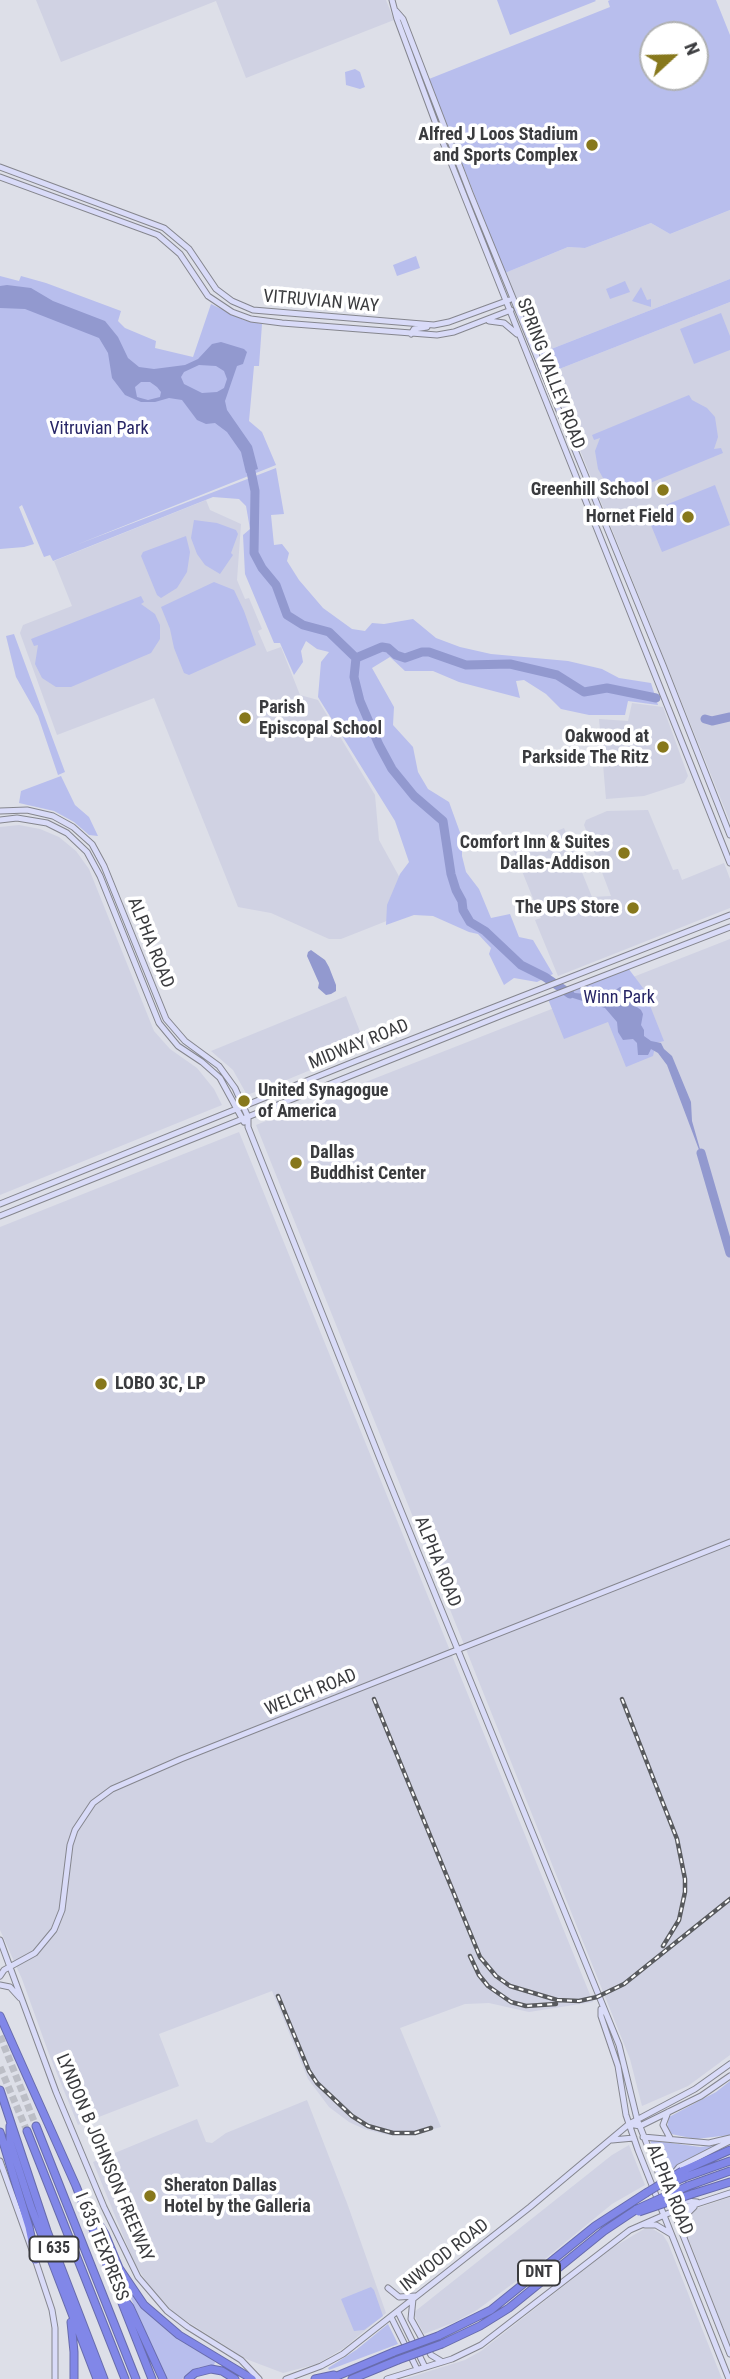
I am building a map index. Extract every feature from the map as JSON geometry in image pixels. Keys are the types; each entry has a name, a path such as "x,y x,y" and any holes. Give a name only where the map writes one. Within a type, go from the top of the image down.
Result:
{"highway":[{"name":"I 635","path":"0,2015 76,2186 152,2379"},
{"name":"I 635","path":"0,2090 47,2231 104,2379"},
{"path":"10,2118 10,2142 44,2246 97,2379"},
{"name":"I 635 TEXPRESS","path":"36,2126 136,2379"},
{"name":"I 635 TEXPRESS","path":"27,2130 125,2379"},
{"path":"0,2132 29,2227 36,2260"},
{"path":"684,2174 730,2150"},
{"name":"DNT","path":"354,2378 398,2361 491,2310 595,2226 646,2193 684,2174 730,2161"},
{"name":"DNT","path":"330,2379 394,2352 440,2340 495,2318 598,2235 626,2216 730,2171"},
{"path":"690,2190 730,2182"},
{"path":"76,2186 104,2234 119,2268 144,2305 179,2335 252,2379"},
{"path":"116,2288 130,2307 163,2379"},
{"path":"69,2311 74,2379"},
{"path":"188,2379 195,2373 211,2370 222,2371 235,2379"},
{"path":"314,2379 342,2373"}],"main road":[{"name":"SPRING VALLEY ROAD","path":"392,0 417,76 510,300 517,307 730,835"},
{"name":"VITRUVIAN WAY","path":"1,168 164,228 189,249 216,289 232,301 253,310 434,325 449,323 510,300"},
{"path":"0,176 1,168"},
{"name":"VITRUVIAN WAY","path":"0,176 158,235 180,254 208,296 232,312 251,319 411,334 448,333 517,307"},
{"name":"SPRING VALLEY ROAD","path":"510,300 510,310 522,342 730,863"},
{"path":"251,319 253,310"},
{"path":"352,329 353,318"},
{"path":"483,321 504,323 522,342"},
{"path":"411,334 414,329 434,325"},
{"path":"540,388 548,384"},
{"name":"ALPHA ROAD","path":"0,811 41,813 72,827 95,849 166,1019 185,1041 211,1059 225,1073 601,2007 643,2137 730,2354"},
{"path":"38,820 41,813"},
{"name":"ALPHA ROAD","path":"0,820 38,820 67,833 87,852 100,876 159,1023 178,1046 214,1072 240,1108"},
{"path":"67,833 74,835 90,849 95,849"},
{"name":"MIDWAY ROAD","path":"0,1204 730,915"},
{"name":"MIDWAY ROAD","path":"0,1216 587,982 730,928"},
{"path":"632,953 636,964"},
{"path":"159,1023 166,1019"},
{"path":"356,1061 360,1072"},
{"name":"WELCH ROAD","path":"0,1976 5,1969 35,1953 54,1930 62,1909 70,1845 75,1830 86,1811 103,1794 125,1782 730,1542"},
{"path":"0,1941 0,1953"},
{"name":"LYNDON B JOHNSON FREEWAY","path":"0,1941 5,1969 24,2004 83,2158 138,2277 177,2320 241,2360 259,2379"},
{"path":"3,1985 14,1991 24,2004"},
{"name":"ALPHA ROAD","path":"617,2053 633,2138 729,2379"},
{"name":"INWOOD ROAD","path":"286,2379 337,2358 398,2312 629,2124 729,2069"},
{"name":"INWOOD ROAD","path":"640,2126 699,2098 729,2069"},
{"path":"668,2111 663,2125 670,2138"},
{"path":"629,2124 640,2126"},
{"path":"612,2140 643,2137 709,2143 730,2140"},
{"path":"700,2203 680,2198 673,2179 675,2172 679,2167 730,2140"},
{"path":"0,2161 36,2260 55,2328 55,2379"},
{"path":"387,2379 443,2362 467,2352 495,2335 612,2243 638,2226 730,2193"},
{"path":"685,2242 685,2216 700,2203"},
{"path":"638,2226 656,2225 673,2236"},
{"path":"388,2288 399,2297 415,2297 411,2319 431,2355 443,2362"},
{"path":"699,2304 710,2305"},
{"path":"702,2312 710,2305"},
{"path":"398,2312 425,2367"},
{"path":"391,2317 417,2369"}],"shaded area":[{"path":"36,0 386,0 394,20 246,78 216,1 61,62"},
{"path":"730,210 730,279 541,353 505,273 568,247 585,248 651,223 670,234"},
{"path":"0,286 31,288 53,301 105,321 118,337 128,358 139,367 154,369 185,365 198,359 212,344 221,342 244,349 247,352 243,364 237,366 225,401 227,410 252,446 258,469 246,473 241,452 227,432 215,423 206,424 197,420 182,400 169,398 141,402 125,395 112,378 108,353 99,338 25,309 0,308","holes":["199,365 216,366 224,371 227,379 224,388 217,392 202,393 184,384 181,377 184,372","141,382 150,382 157,387 161,392 160,397 148,400 137,397 135,387"]},
{"name":"Greenhill School","path":"730,302 730,822 549,373"},
{"name":"Parish Episcopal School","path":"206,500 210,510 241,524 237,580 245,599 249,598 262,629 258,631 267,652 281,647 300,695 318,700 375,795 379,840 417,909 341,939 329,939 271,913 238,907 154,698 57,735 20,633 23,625 72,606 54,561"},
{"path":"632,703 663,707 688,776 684,783 644,796 606,799 599,719 628,721"},
{"path":"648,810 673,870 678,869 682,880 724,863 730,879 730,908 558,976 535,920 541,918 513,849 564,828 592,897 611,896 584,825 586,820 607,811"},
{"path":"19,825 40,829 59,837 76,851 89,869 154,1031 170,1049 197,1068 214,1089 222,1105 0,1195 0,827"},
{"path":"730,939 730,2055 688,2086 642,2106 630,2059 256,1125"},
{"path":"311,950 325,960 329,967 336,985 336,991 331,994 326,995 318,988 319,983 307,956"},
{"path":"620,987 625,988 628,994 626,999 643,1014 641,1025 644,1036 661,1043 672,1056 691,1102 692,1121 704,1163 667,1065 658,1053 651,1049 648,1055 638,1055 637,1043 633,1039 623,1040 618,1032 617,1022 605,1008 573,998 565,992 608,995"},
{"path":"346,996 366,1047 284,1081 247,1095 233,1070 211,1051"},
{"path":"239,1132 593,2002 529,2012 489,2003 465,2004 400,2028 441,2127 411,2135 388,2135 364,2129 329,2107 308,2079 272,1991 159,2034 179,2086 78,2125 22,1979 0,1930 0,1227"},
{"path":"307,2100 386,2313 344,2348 317,2364 283,2373 246,2359 174,2313 149,2286 134,2262 93,2162 197,2119 206,2142 212,2143 226,2133"},
{"path":"629,2145 645,2185 612,2204 534,2268 477,2310 424,2334 413,2313 612,2155"},
{"path":"730,2197 730,2345 687,2235 685,2222 692,2210"},
{"path":"644,2229 653,2229 663,2235 668,2243 722,2379 404,2379 465,2360 481,2351 612,2248"}],"green space":[{"path":"497,0 595,0 596,1 510,35"},
{"name":"Alfred J Loos Stadium and Sports Complex","path":"610,0 716,0 730,35 730,210 670,234 651,223 585,248 568,247 505,273 429,79 610,7"},
{"path":"355,69 360,72 365,87 360,89 346,85 345,72"},
{"path":"416,256 420,268 397,276 393,265"},
{"name":"Vitruvian Park","path":"0,276 19,281 21,276 46,283 121,311 118,321 125,328 156,341 155,348 193,357 211,304 244,320 262,324 259,366 254,366 249,421 262,432 276,465 76,545 276,468 284,514 271,515 274,545 282,544 289,553 287,561 323,608 352,629 365,631 372,623 384,624 413,619 436,638 460,647 491,654 568,661 602,669 619,678 651,683 658,705 628,701 625,715 589,715 561,709 546,694 524,680 516,681 520,698 459,682 433,671 405,671 390,657 372,668 394,707 393,725 413,747 418,772 428,789 449,802 462,838 462,856 466,872 479,889 491,918 510,914 519,937 533,940 553,974 537,982 514,978 504,985 489,954 491,948 478,934 433,916 414,915 386,925 387,905 400,874 409,862 395,821 318,697 321,662 329,652 317,649 306,641 301,651 303,662 294,675 280,643 274,643 245,574 243,535 250,529 246,506 239,499 213,497 53,561 50,555 44,557 22,505 19,507 34,544 0,549"},
{"path":"730,279 730,302 549,373 541,353"},
{"path":"625,281 630,292 610,299 606,289"},
{"path":"641,287 647,300 651,299 651,307 632,301"},
{"path":"721,313 730,336 730,350 694,364 680,329"},
{"path":"689,395 715,417 718,437 714,449 721,448 723,453 616,497 613,490 619,487 603,478 598,469 595,451 600,438 594,440 592,435"},
{"name":"Hornet Field","path":"715,485 730,525 662,552 646,513"},
{"path":"194,520 217,523 236,530 238,534 231,553 233,555 220,574 205,565 197,554 191,538"},
{"path":"186,536 190,552 187,572 177,588 161,598 157,595 141,556 143,552"},
{"path":"214,582 234,590 256,645 189,675 184,673 161,607"},
{"path":"141,596 144,602 141,604 155,614 160,625 160,639 151,653 71,687 56,687 42,678 35,664 38,645 34,646 31,639"},
{"path":"14,634 65,772 58,775 38,716 16,677 6,636"},
{"path":"61,776 75,805 89,817 98,836 89,835 74,822 54,811 19,803 21,791"},
{"name":"Winn Park","path":"628,968 643,988 664,1041 656,1043 653,1056 626,1067 608,1022 564,1039 548,999"},
{"path":"730,2081 730,2135 696,2139 671,2134 667,2128 669,2117 716,2092"},
{"path":"650,2140 700,2147 718,2145 663,2176"},
{"path":"124,2282 138,2302 166,2329 215,2362 214,2366 199,2367 182,2379 166,2379"},
{"path":"371,2287 383,2316 364,2330 354,2331 341,2299"},
{"path":"388,2324 398,2344 329,2370 328,2368"}],"waterway":[{"path":"249,462 255,491 254,553 276,585 287,615 303,625 329,632 356,658 354,677 360,701 379,745 392,769 414,796 443,821 451,874 470,922 485,931 521,965 570,994"},
{"path":"356,658 382,647 405,658 429,652 466,665 510,664 557,675 584,692 607,688 656,698"},
{"path":"705,719 712,721 730,717"},
{"path":"701,1153 730,1253"}],"tunnel":[{"path":"0,2036 36,2126"},
{"path":"0,2067 27,2131"}],"railway":[{"path":"374,1699 480,1957 496,1976 510,1986 557,2000 579,2001 597,1997 624,1984 730,1899"},
{"path":"622,1699 677,1839 685,1879 679,1920 663,1946"},
{"path":"470,1956 488,1986 511,2002 526,2006 556,2004"},
{"path":"278,1996 309,2071 317,2083 352,2116 368,2126 393,2133 415,2133 431,2128"}],"place":[{"name":"Alfred J Loos Stadium and Sports Complex","path":"592,145"},
{"name":"Greenhill School","path":"663,490"},
{"name":"Hornet Field","path":"688,517"},
{"name":"Parish Episcopal School","path":"245,718"},
{"name":"Oakwood at Parkside The Ritz","path":"663,747"},
{"name":"Comfort Inn & Suites Dallas-Addison","path":"624,853"},
{"name":"The UPS Store","path":"633,908"},
{"name":"United Synagogue of America","path":"244,1101"},
{"name":"Dallas Buddhist Center","path":"296,1163"},
{"name":"LOBO 3C, LP","path":"101,1384"},
{"name":"Sheraton Dallas Hotel by the Galleria","path":"150,2196"}]}
